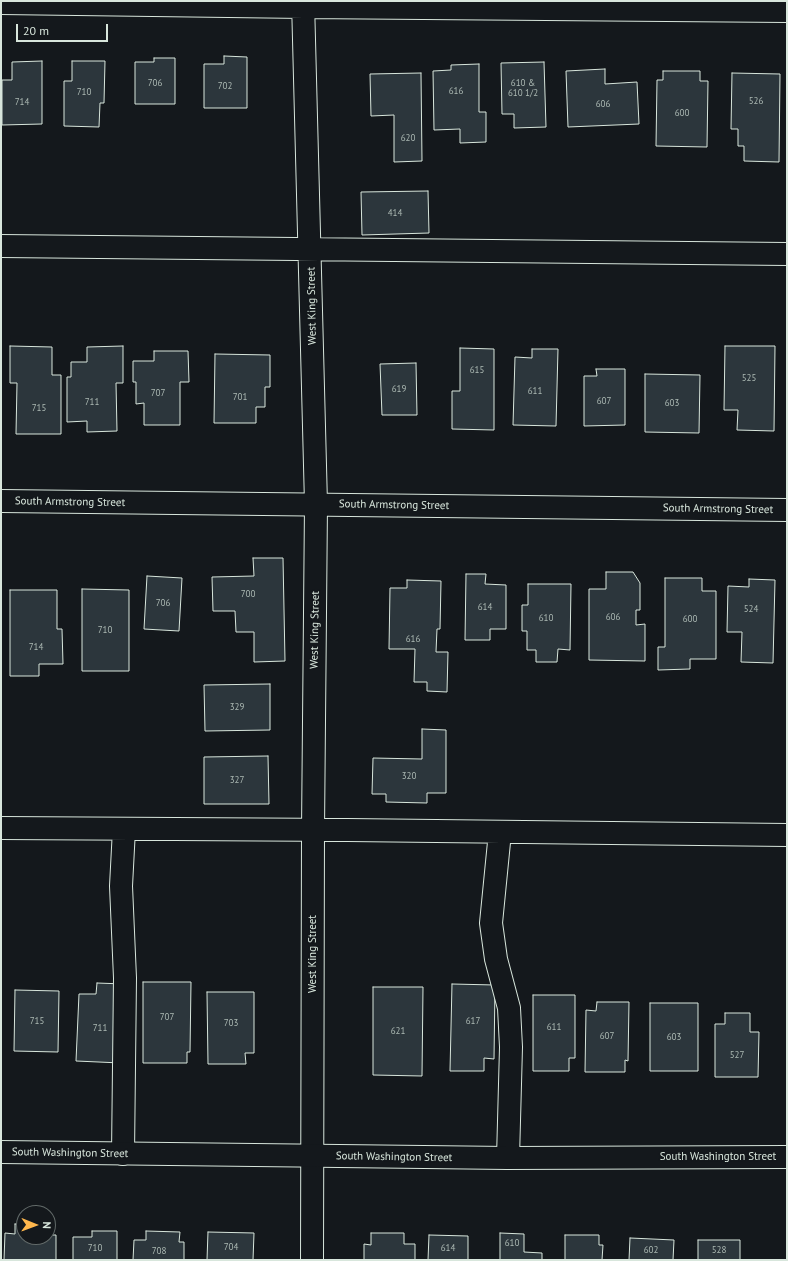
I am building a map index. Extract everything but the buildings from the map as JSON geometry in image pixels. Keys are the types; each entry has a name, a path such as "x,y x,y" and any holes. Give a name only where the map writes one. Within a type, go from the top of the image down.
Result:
{"street":[{"path":"1,3 637,5 787,11"},
{"name":"West King Street","path":"304,4 316,504 313,830 312,1260"},
{"path":"1,246 787,254"},
{"name":"South Armstrong Street","path":"1,501 787,510"},
{"path":"1,828 787,835"},
{"path":"124,829 122,886 126,978 124,1154"},
{"path":"500,832 491,923 496,959 509,1008 511,1047 508,1158"},
{"name":"South Washington Street","path":"1,1152 508,1158 787,1157"}]}
